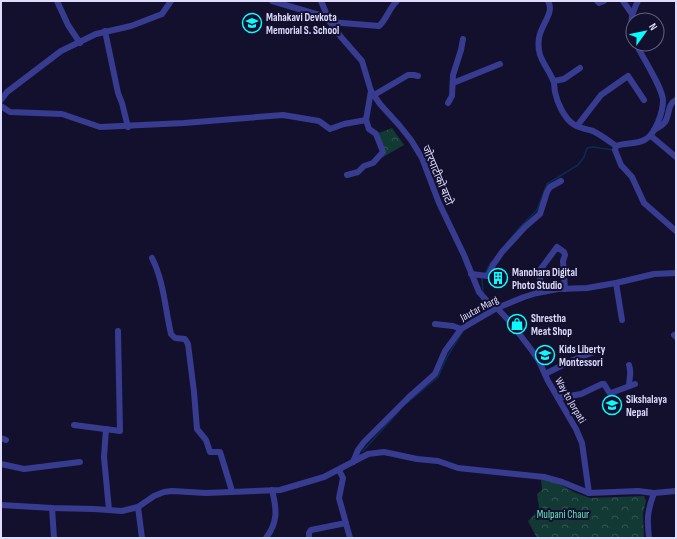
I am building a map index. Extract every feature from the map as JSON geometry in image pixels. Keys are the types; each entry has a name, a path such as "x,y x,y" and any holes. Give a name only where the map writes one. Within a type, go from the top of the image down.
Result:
{"street":[{"path":"57,1 68,25 80,43"},
{"path":"1,100 7,92 61,51 96,34 131,26 162,14 171,1"},
{"path":"272,1 316,14 326,14 321,1"},
{"path":"330,22 379,26 392,5 397,1"},
{"path":"548,1 551,8 550,14 541,28 538,51 554,81 555,94 560,106 568,120 577,126 598,134 616,146"},
{"path":"597,1 600,3 604,1"},
{"path":"623,1 631,12"},
{"path":"633,12 638,1"},
{"name":"जोरपाटीको बाटो","path":"326,14 330,22 362,62 372,93 411,140 422,158 439,203 464,255 479,292"},
{"path":"105,31 118,92 128,126"},
{"path":"448,103 452,96 453,75 463,39"},
{"path":"640,52 660,90 662,97 663,107 653,133"},
{"path":"453,83 500,64"},
{"path":"554,81 564,79 580,68"},
{"path":"347,175 358,172 364,166 373,163 383,152 376,134 369,130 366,120 372,93 408,75 418,76"},
{"path":"577,126 601,95 628,76 644,100"},
{"path":"616,146 620,144 643,141 662,126 666,121 670,104 676,100"},
{"path":"1,106 10,112 62,114 100,127 283,115 319,121 330,129 333,129 344,124 366,120"},
{"path":"653,133 676,157"},
{"path":"616,146 615,150 621,165 635,182 644,203 676,230"},
{"path":"471,274 490,274 493,266 513,239 540,214 550,187 560,181"},
{"path":"541,292 540,277 537,274 557,248 565,254 563,261 565,289"},
{"path":"152,258 158,269 171,334 175,338 185,339 188,344 197,429 206,440 210,452 220,452 232,491"},
{"name":"Jautar Marg","path":"353,462 358,450 364,442 404,401 435,374 445,351 461,329 497,308 541,292 587,288 654,274 676,273"},
{"path":"616,283 622,320"},
{"name":"Way to Jorpati","path":"479,292 511,323 533,352 576,428 582,443 589,493"},
{"path":"436,324 453,326 461,329"},
{"path":"74,425 120,431 118,331"},
{"path":"545,374 573,360 594,352"},
{"path":"558,398 580,394 602,384 604,384 608,392 611,393 632,385 631,370 629,365"},
{"path":"106,429 104,457 109,510"},
{"path":"1,504 122,511 138,507 154,496 164,492 172,491 206,494 232,491 272,490 311,482 339,470 368,454 384,452 416,459 438,461 458,468 544,477 562,482 589,493 638,491 654,493 676,491"},
{"path":"1,464 24,469 80,462"},
{"path":"339,470 343,478 339,498 350,538"},
{"path":"266,538 275,523 276,515 272,490"},
{"path":"649,538 647,516 648,507 654,493"},
{"path":"138,507 142,538"},
{"path":"52,508 54,538"},
{"path":"309,538 309,533 311,530 346,523"}],"green space":[{"path":"392,128 404,145 383,157 374,135"},
{"name":"Mulpani Chaur","path":"541,479 553,481 576,493 590,498 644,496 646,501 643,513 644,538 537,538 528,521 537,512 539,507 537,494 542,490"}],"waterway":[{"path":"506,244 537,210 547,184 578,165 584,157 587,148 593,147 613,150"},
{"path":"485,273 491,262"},
{"path":"482,278 483,292"},
{"path":"471,320 482,305 482,300"},
{"path":"407,403 438,377 447,357 463,331"},
{"path":"363,451 399,411"}],"place":[{"name":"Mahakavi Devkota Memorial S. School","path":"252,23"},
{"name":"Manohara Digital Photo Studio","path":"498,278"},
{"name":"Shrestha Meat Shop","path":"517,324"},
{"name":"Kids Liberty Montessori","path":"545,355"},
{"name":"Sikshalaya Nepal","path":"612,405"}]}
